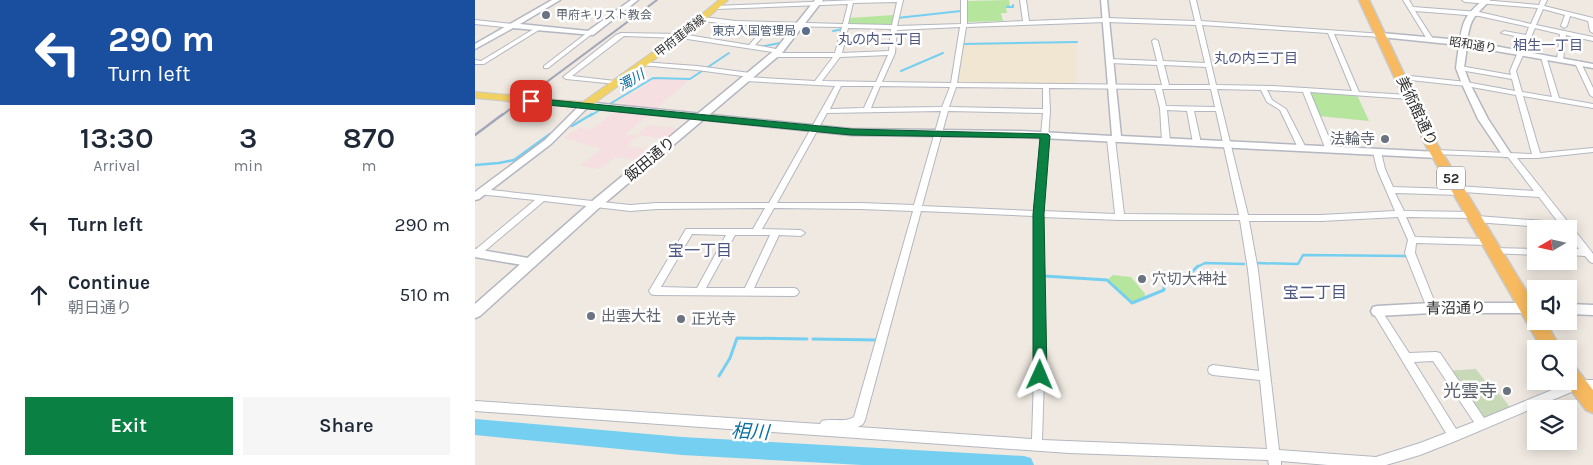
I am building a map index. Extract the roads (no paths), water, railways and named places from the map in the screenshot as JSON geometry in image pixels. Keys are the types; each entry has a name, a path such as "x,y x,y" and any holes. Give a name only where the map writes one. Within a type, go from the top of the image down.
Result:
{"highway":[{"name":"美術館通り","path":"1364,0 1437,154 1490,246 1527,301"},
{"path":"1579,381 1593,404"}],"main road":[{"name":"甲府韮崎線","path":"585,105 681,36 724,0"},
{"name":"飯田通り","path":"475,312 528,262 595,204 777,53 817,2"},
{"path":"476,96 508,98"},
{"path":"531,101 585,105"}],"street":[{"path":"477,45 557,0"},
{"path":"546,67 635,0"},
{"path":"788,428 851,425 859,420 940,134 945,109 954,84 964,25 964,0"},
{"path":"1023,0 1026,22"},
{"path":"1104,0 1120,216"},
{"path":"1193,0 1244,218 1253,270 1274,460"},
{"path":"1407,0 1430,39"},
{"path":"1465,0 1540,7 1592,19 1593,31"},
{"path":"1537,156 1517,93 1513,77 1513,66 1544,0"},
{"path":"1486,1 1472,13 1466,24 1460,68 1483,119 1508,154 1561,220"},
{"path":"716,7 817,2 900,2 894,28 892,53 866,111"},
{"path":"817,83 838,55 851,2"},
{"path":"1412,8 1472,13 1531,25 1564,29 1593,39"},
{"path":"1559,60 1568,14"},
{"path":"703,19 771,24 894,28 1106,20 1198,23 1381,35"},
{"path":"475,22 590,33"},
{"path":"750,46 771,24"},
{"path":"475,62 482,63 539,28"},
{"path":"1330,32 1356,92"},
{"path":"1504,33 1526,37"},
{"path":"615,83 566,77 566,75 623,34 681,36 750,46 777,53 838,55 892,53"},
{"name":"昭和通り","path":"1381,35 1464,43 1593,66"},
{"path":"1155,41 1166,88"},
{"path":"1544,57 1556,99"},
{"path":"1110,62 1209,65"},
{"path":"1579,63 1593,95"},
{"path":"642,64 697,68 748,77 839,84 1263,88 1356,92 1409,97"},
{"path":"1460,68 1513,77"},
{"path":"1401,77 1466,84 1593,106"},
{"path":"756,232 839,84"},
{"path":"1037,437 1040,346 1039,214 1047,111 1046,86"},
{"path":"1158,88 1163,108 1166,141"},
{"path":"1263,88 1269,101 1283,109 1302,148"},
{"path":"1306,90 1331,150"},
{"path":"478,194 548,142 585,105 859,132 1045,136 1437,154 1537,156 1593,150"},
{"path":"1163,108 1219,109"},
{"path":"1191,108 1197,143"},
{"path":"825,112 945,109 1047,111"},
{"path":"1377,152 1381,169 1412,240 1410,254 1432,308"},
{"path":"1391,190 1458,190 1541,194"},
{"path":"478,194 631,208 771,205 918,208 1039,214 1244,218 1321,218 1401,214 1474,217 1527,223"},
{"path":"477,254 543,199"},
{"path":"794,292 654,291 689,231 801,233"},
{"path":"700,291 732,232"},
{"path":"749,292 775,232"},
{"path":"1412,240 1527,251"},
{"path":"1577,240 1590,256"},
{"path":"477,254 528,262"},
{"path":"1577,254 1590,256"},
{"name":"青沼通り","path":"1377,311 1432,308 1527,308"},
{"path":"1577,309 1593,310"},
{"path":"1377,311 1454,436"},
{"path":"1406,358 1436,356 1482,424"},
{"path":"1213,370 1265,376"},
{"path":"1377,463 1381,460 1403,456 1454,436 1579,381"},
{"path":"475,406 1069,447 1274,460 1391,465"}],"waterway":[{"path":"1007,7 1013,7 1013,5"},
{"name":"濁川","path":"897,18 961,11"},
{"path":"833,31 843,29"},
{"path":"962,44 1077,42"},
{"name":"濁川","path":"760,47 780,43"},
{"name":"濁川","path":"608,105 653,78 690,79 729,53"},
{"path":"901,71 943,53"},
{"name":"濁川","path":"590,116 603,108"},
{"name":"濁川","path":"572,126 592,114"},
{"name":"濁川","path":"475,165 514,160 550,134"},
{"path":"1255,263 1298,264 1303,255 1407,256"},
{"path":"1197,267 1205,263 1244,264"},
{"path":"1044,276 1107,280 1132,303 1164,290 1164,285 1191,273 1197,267"},
{"path":"719,376 730,358 737,338 807,339"},
{"path":"813,339 878,340"},
{"name":"相川","path":"475,427 682,446 1024,465"}],"tunnel":[{"path":"508,98 531,101"}],"railway":[{"path":"501,116 657,0"},
{"path":"475,135 503,114"}],"place":[{"name":"甲府キリスト教会","path":"546,15"},
{"name":"東京入国管理局","path":"806,31"},
{"name":"法輪寺","path":"1385,139"},
{"name":"穴切大神社","path":"1142,279"},
{"name":"出雲大社","path":"591,316"},
{"name":"正光寺","path":"681,319"},
{"name":"光雲寺","path":"1507,391"}],"district":[{"name":"丸の内二丁目","path":"880,39"},
{"name":"相生一丁目","path":"1548,45"},
{"name":"丸の内三丁目","path":"1256,58"},
{"name":"宝一丁目","path":"700,250"},
{"name":"宝二丁目","path":"1315,292"}]}
